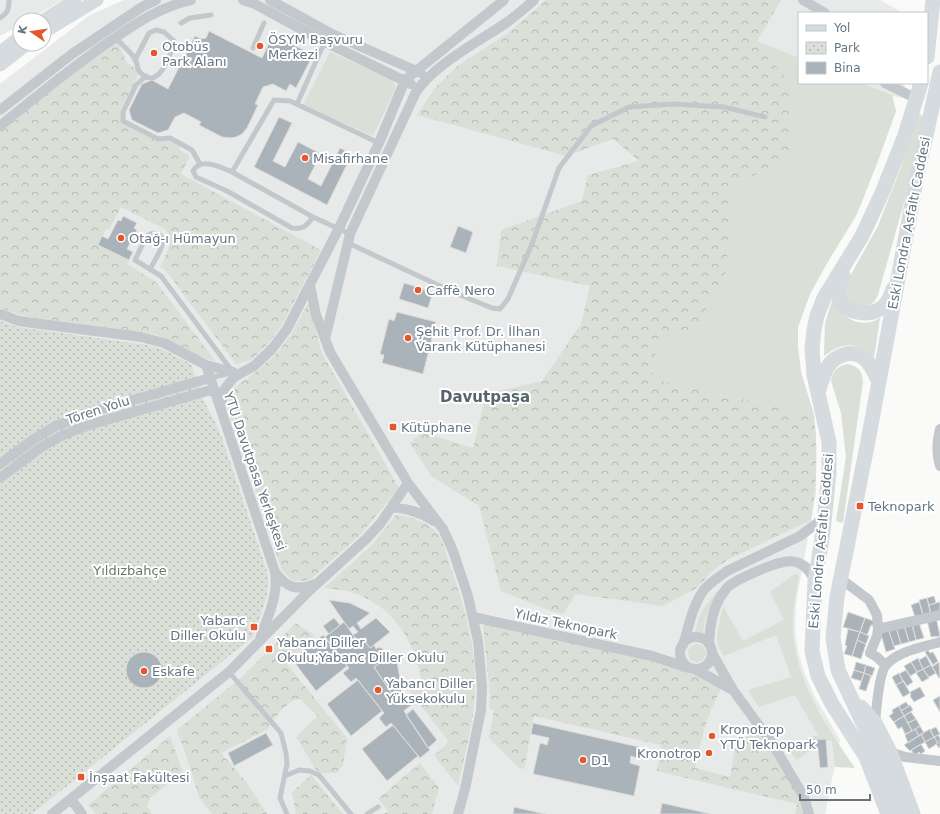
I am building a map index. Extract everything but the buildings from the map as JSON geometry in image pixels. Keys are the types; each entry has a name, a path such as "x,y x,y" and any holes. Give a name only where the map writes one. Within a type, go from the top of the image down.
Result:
{"main road":[{"path":"52,15 75,0"},
{"path":"52,26 97,0"},
{"path":"928,52 936,14 933,0"},
{"path":"0,52 12,43"},
{"path":"0,66 17,52"},
{"name":"Eski Londra Asfaltı Caddesi","path":"900,814 876,751 838,670 833,638 841,579 924,143 938,92 940,72"},
{"name":"Eski Londra Asfaltı Caddesi","path":"888,814 866,757 832,704 818,676 812,651 814,580 825,517 829,473 829,442 814,374 812,348 817,316 824,298 862,236 888,181 918,99 921,84"},
{"path":"849,259 838,291 840,299 844,305 857,312 867,313 884,306 891,294 899,274"},
{"path":"818,392 826,368 836,358 850,353 867,361 879,382"},
{"path":"850,696 875,723 890,752 913,814"},
{"path":"832,704 867,778 880,814"}],"street":[{"path":"0,110 72,54 142,7 156,0"},
{"path":"0,126 78,63 147,16 167,7 191,0"},
{"path":"243,0 255,4 324,42 419,88"},
{"path":"270,0 330,33 428,77"},
{"path":"221,410 223,391 234,377 254,366 272,349 287,329 339,228 379,143 405,80 504,0"},
{"path":"325,339 349,238 412,100 419,88 428,77 461,52 506,22 534,0"},
{"path":"803,0 823,12"},
{"path":"887,84 918,99"},
{"path":"310,284 316,315 330,352 408,483 443,529 461,574 478,641 482,688 481,710 465,789 458,814"},
{"name":"YTU Davutpasa Yerleşkesi","path":"0,314 32,324 149,339 171,347 206,365 233,372"},
{"name":"YTU Davutpasa Yerleşkesi","path":"206,365 276,572 277,582 275,594 260,641"},
{"name":"Tören Yolu","path":"0,464 34,439 54,427 95,411 210,378"},
{"name":"Tören Yolu","path":"0,478 40,448 59,437 78,429 214,389"},
{"path":"940,429 937,442 937,452 940,466"},
{"name":"YTU Davutpasa Yerleşkesi","path":"52,814 229,672 317,584 366,539 392,507 408,483"},
{"path":"392,507 421,513 433,520 443,529"},
{"path":"814,580 809,570 800,563 792,562 783,562 740,578 727,588 715,605 711,621 709,663 705,667 692,668 682,660 682,647 694,608 704,590 727,570 800,536 825,517"},
{"name":"YTU Davutpasa Yerleşkesi","path":"276,572 283,582 293,587 304,588 317,584"},
{"path":"841,579 869,600 877,616 878,629 870,653 877,657 885,665"},
{"path":"878,629 940,615"},
{"name":"Yıldız Teknopark","path":"473,617 652,656 692,668 733,690"},
{"path":"682,647 691,638 701,638 710,648"},
{"path":"875,723 881,677 885,665 901,654 940,642"},
{"name":"Yıldız Teknopark","path":"652,656 664,656 682,647"},
{"name":"Yıldız Teknopark","path":"710,648 733,690 774,746 804,798 809,814"},
{"path":"890,752 905,756 940,761"},
{"path":"71,799 82,814"}],"lane":[{"path":"0,18 6,14 9,8 9,0"},
{"path":"181,23 190,18 211,16"},
{"path":"253,48 264,23"},
{"path":"116,38 136,60 138,70 151,78 159,75 164,67 174,41 164,32 156,30 149,33 136,60"},
{"path":"297,104 324,42 330,33"},
{"path":"146,76 136,86 123,112 123,121 158,139 170,138 192,150 200,164"},
{"path":"232,172 274,100 290,101 379,143"},
{"path":"313,217 307,226 302,229 292,228 196,176 193,171 196,166 200,164 218,166 232,172 313,217 339,228 349,238 455,293 492,308 500,308 508,299 532,244 559,168 591,126 628,107 673,104 724,107 765,117"},
{"path":"150,269 163,244 162,238 157,233 146,237 135,260 161,276 233,372"},
{"name":"YTU Davutpasa Yerleşkesi","path":"210,378 254,366"},
{"path":"229,672 281,733 287,764 280,798 286,814"},
{"path":"285,776 299,770 310,771 318,776 351,814"},
{"path":"367,814 378,807"}],"shaded area":[{"path":"0,0 62,0 42,12 12,12 12,29 0,36"},
{"path":"124,0 880,0 901,12 798,12 798,84 905,84 902,98 892,96 896,111 857,214 810,294 798,327 798,348 801,372 814,415 816,435 816,493 796,603 795,629 798,652 805,674 814,695 840,740 825,814 0,814 0,84 42,52 52,52 52,44 90,15"}],"green space":[{"path":"546,0 781,0 757,41 792,86 788,162 729,185 727,270 691,338 659,331 652,379 814,415 816,468 815,494 811,520 729,559 712,571 697,588 663,606 576,594 563,614 551,611 501,591 479,506 431,476 410,443 422,432 473,448 486,394 542,381 581,324 590,286 497,266 501,230 582,201 588,175 639,161 613,139 566,156 417,115 435,88 456,67 508,33"},
{"path":"757,41 798,58 798,84 864,84 892,95 896,111 857,214 810,294 798,327 798,348 801,372 814,415 652,379 659,331 727,270 729,184 788,162 792,86"},
{"path":"118,43 127,63 140,71 121,109 126,125 157,141 171,140 181,145 179,150 190,156 181,174 321,250 282,325 267,345 251,360 236,364 166,271 160,267 167,253 169,243 168,234 165,229 121,207 109,230 106,229 98,245 129,260 127,264 156,282 216,362 199,356 167,339 150,333 34,318 0,308 0,131 81,68"},
{"path":"330,52 391,79 395,84 395,89 373,136 303,105"},
{"path":"918,114 923,116 905,199 878,295 874,302 870,305 863,307 859,306 852,302 847,296 846,289 848,280 878,226 901,167"},
{"path":"833,298 841,311 852,320 865,323 880,318 874,358 868,352 856,346 850,345 837,348 824,356 825,323"},
{"path":"309,302 322,353 399,488 361,534 312,578 303,581 296,581 282,570 227,409 234,389 276,354 290,335"},
{"name":"Yıldızbahçe","path":"0,321 18,327 148,345 162,349 191,364 203,399 220,432 268,574 268,590 253,637 32,814 0,814"},
{"path":"848,364 859,370 862,375 863,382 843,523 836,521 846,457 841,413 831,381 836,370 841,366"},
{"path":"396,515 413,518 424,523 433,529 439,536 454,577 468,625 474,657 475,690 469,738 458,786 434,755 449,742 409,690 421,681 414,652 400,627 391,616 368,599 350,592 324,588 372,545"},
{"path":"795,574 799,577 794,609 793,629 795,648 800,667 814,703 855,768 835,767 832,741 826,741 826,739 812,740 812,749 797,760 786,747 818,735 795,695 759,707 748,690 791,677 776,635 724,656 718,645 717,635 723,606 743,641 784,620 770,592"},
{"path":"717,591 719,593 706,616 703,634 695,632 701,612"},
{"path":"487,622 696,672 721,689 708,718 695,768 730,777 736,744 758,729 797,792 804,814 795,814 797,804 657,771 661,745 534,716 524,769 519,768 489,738 494,710 489,708 490,695 483,626"},
{"path":"296,623 315,636 286,663 347,738 343,765 336,773 318,773 296,737 318,716 300,699 294,700 281,710 268,729 221,753 247,783 267,814 212,814 199,797 177,730 243,676"},
{"path":"697,644 703,647 706,653 703,659 697,662 691,659 688,653 691,647"},
{"path":"170,736 183,772 151,797 147,806 152,814 96,814 88,805"},
{"path":"420,763 439,788 432,814 384,814 388,811 378,798"},
{"path":"311,775 343,814 296,814 292,792"}],"place":[{"name":"ÖSYM Başvuru Merkezi","path":"260,46"},
{"name":"Otobüs Park Alanı","path":"154,53"},
{"name":"Misafirhane","path":"305,158"},
{"name":"Otağ-ı Hümayun","path":"121,238"},
{"name":"Caffè Nero","path":"418,290"},
{"name":"Şehit Prof. Dr. İlhan Varank Kütüphanesi","path":"408,338"},
{"name":"Kütüphane","path":"393,427"},
{"name":"Teknopark","path":"860,506"},
{"name":"Yabanc Diller Okulu","path":"254,627"},
{"name":"Yabancı Diller Okulu;Yabanc Diller Okulu","path":"269,649"},
{"name":"Eskafe","path":"144,671"},
{"name":"Yabancı Diller Yüksekokulu","path":"378,690"},
{"name":"Kronotrop YTÜ Teknopark","path":"712,736"},
{"name":"Kronotrop","path":"709,753"},
{"name":"D1","path":"583,760"},
{"name":"İnşaat Fakültesi","path":"81,777"}],"district":[{"name":"Davutpaşa","path":"485,397"}]}
